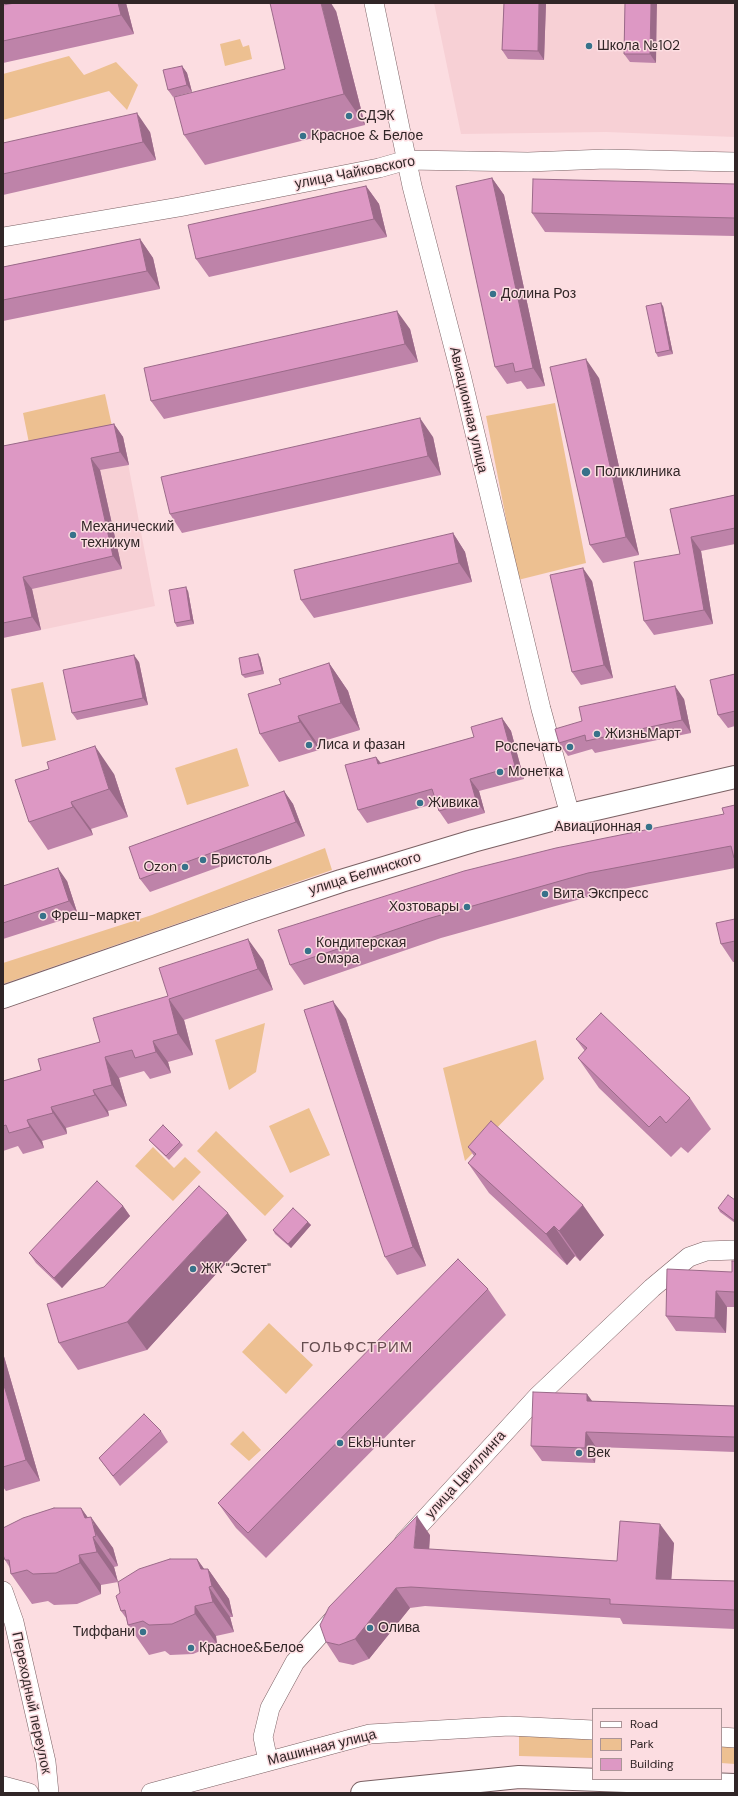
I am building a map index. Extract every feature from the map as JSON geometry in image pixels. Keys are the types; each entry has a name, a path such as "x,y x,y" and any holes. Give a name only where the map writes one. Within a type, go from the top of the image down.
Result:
{"main road":[{"name":"улица Белинского","path":"3,997 341,881 570,814 735,777"},
{"path":"362,1793 519,1777 592,1780"},
{"path":"600,1780 735,1785"}],"street":[{"name":"Авиационная улица","path":"374,3 412,186 461,375 522,634 570,814"},
{"name":"улица Чайковского","path":"3,237 179,207 379,168 407,160 528,162 606,159 735,162"},
{"name":"улица Цвиллинга","path":"394,1553 538,1396 652,1288 688,1257 706,1251 735,1250"},
{"name":"Переходный переулок","path":"3,1592 16,1630 46,1762 49,1793"},
{"path":"268,1761 263,1737 270,1708 294,1662 352,1599"},
{"name":"Машинная улица","path":"151,1793 370,1734 509,1726 592,1730"},
{"path":"722,1737 735,1738"},
{"path":"3,1786 29,1793"}],"shaded area":[{"name":"Школа №102","path":"434,3 735,3 735,137 606,132 461,134"},
{"name":"Механический техникум","path":"123,437 155,606 3,638 3,461"}],"green space":[{"path":"240,39 243,47 249,45 252,59 225,66 220,44"},
{"path":"69,56 84,75 116,62 138,85 127,110 109,91 3,120 3,74"},
{"path":"105,394 114,435 31,453 23,413"},
{"path":"555,403 586,563 518,580 486,416"},
{"path":"43,682 56,740 22,747 11,689"},
{"path":"237,748 249,786 187,805 175,768"},
{"path":"325,848 332,870 3,984 3,963 152,915"},
{"path":"265,1023 256,1072 229,1090 215,1040"},
{"path":"536,1040 544,1079 465,1161 443,1068"},
{"path":"309,1108 330,1155 290,1173 269,1126"},
{"path":"216,1131 284,1196 265,1216 197,1151"},
{"path":"153,1147 174,1168 185,1157 201,1172 173,1201 135,1166"},
{"path":"269,1323 313,1365 286,1394 242,1352"},
{"path":"243,1431 261,1450 249,1461 230,1444"},
{"path":"519,1735 592,1738 592,1758 519,1756"},
{"path":"722,1742 735,1743 735,1764 722,1763"}],"building":[{"path":"15,3 118,3 121,15 3,41 3,5"},
{"path":"270,3 321,3 344,94 184,135 174,97 285,69"},
{"path":"504,3 539,3 538,51 502,50"},
{"path":"625,3 651,3 650,54 624,54"},
{"path":"182,66 187,85 168,90 163,70"},
{"path":"137,113 143,142 3,174 3,143"},
{"path":"492,178 533,368 515,372 513,363 495,367 456,186"},
{"path":"533,179 735,184 735,218 532,213"},
{"path":"366,186 374,219 196,259 188,225"},
{"path":"140,239 147,271 3,300 3,267"},
{"path":"661,303 670,350 656,353 646,306"},
{"path":"397,311 405,344 151,401 144,368"},
{"path":"586,359 626,537 590,545 550,367"},
{"path":"420,418 428,456 170,514 161,477"},
{"path":"114,424 120,452 91,458 113,556 23,577 32,617 3,623 3,446"},
{"path":"735,495 735,528 691,537 704,610 644,621 634,562 680,554 670,509"},
{"path":"453,533 459,563 301,600 294,570"},
{"path":"583,568 604,665 572,672 550,575"},
{"path":"186,587 191,620 175,623 169,590"},
{"path":"258,654 262,670 242,675 239,658"},
{"path":"134,655 143,698 72,713 63,670"},
{"path":"329,663 341,703 298,716 300,722 260,734 248,694 281,684 279,679"},
{"path":"735,674 735,711 718,715 710,680"},
{"path":"675,686 682,720 586,741 585,735 559,743 555,729 582,721 579,707"},
{"path":"502,718 515,766 470,779 476,800 439,811 432,789 358,810 345,765 376,757 378,764 474,737 471,727"},
{"path":"95,746 109,789 71,802 73,807 29,822 15,780 49,769 47,762"},
{"path":"284,791 296,822 140,879 129,847"},
{"path":"735,805 735,858 731,846 588,873 427,919 290,965 278,930 464,871 556,848 724,814 722,808"},
{"path":"58,868 69,901 3,923 3,886"},
{"path":"735,919 735,941 721,944 716,923"},
{"path":"248,939 258,969 169,999 178,1034 153,1041 156,1052 135,1058 132,1050 105,1057 112,1085 93,1090 95,1095 51,1107 53,1113 27,1120 30,1127 9,1133 6,1125 3,1126 3,1081 41,1070 38,1059 100,1042 93,1018 168,996 159,968"},
{"path":"333,1001 413,1247 385,1257 304,1010"},
{"path":"601,1013 690,1098 666,1123 660,1116 649,1127 578,1058 587,1048 576,1039"},
{"path":"491,1121 583,1205 559,1231 554,1226 546,1234 468,1163 476,1154 468,1147"},
{"path":"163,1125 180,1142 166,1156 149,1140"},
{"path":"97,1181 123,1206 54,1278 29,1253"},
{"path":"199,1186 228,1213 127,1322 59,1343 47,1304 104,1287"},
{"path":"728,1195 735,1200 735,1221 718,1208"},
{"path":"293,1208 308,1222 288,1244 273,1230"},
{"path":"458,1259 488,1289 248,1533 218,1503"},
{"path":"732,1261 735,1261 735,1292 716,1291 715,1318 666,1316 667,1269 732,1272"},
{"path":"3,1382 26,1460 3,1467"},
{"path":"533,1392 587,1394 587,1401 735,1406 735,1437 586,1432 585,1448 531,1446"},
{"path":"144,1414 161,1431 113,1476 99,1458"},
{"path":"54,1508 81,1508 85,1518 91,1517 96,1536 93,1537 97,1552 79,1555 80,1563 56,1573 33,1574 27,1570 11,1574 9,1560 5,1560 3,1555 3,1528 23,1518"},
{"path":"417,1516 414,1548 617,1561 620,1521 660,1524 656,1579 735,1581 735,1610 610,1604 610,1599 411,1587 396,1588 355,1639 339,1645 326,1642 320,1625 329,1607"},
{"path":"170,1559 197,1559 201,1569 208,1569 212,1586 209,1587 213,1602 195,1606 195,1614 172,1624 149,1625 143,1621 128,1625 125,1610 121,1611 116,1596 120,1593 118,1582 139,1569"}],"place":[{"name":"Школа №102","path":"589,46"},
{"name":"СДЭК","path":"349,116"},
{"name":"Красное & Белое","path":"303,136"},
{"name":"Долина Роз","path":"493,294"},
{"name":"Поликлиника","path":"586,472"},
{"name":"Механический техникум","path":"73,535"},
{"name":"ЖизньМарт","path":"597,734"},
{"name":"Лиса и фазан","path":"309,745"},
{"name":"Роспечать","path":"570,747"},
{"name":"Монетка","path":"500,772"},
{"name":"Живика","path":"420,803"},
{"name":"Авиационная","path":"649,827"},
{"name":"Бристоль","path":"203,860"},
{"name":"Ozon","path":"185,867"},
{"name":"Вита Экспресс","path":"545,894"},
{"name":"Хозтовары","path":"467,907"},
{"name":"Фреш-маркет","path":"43,916"},
{"name":"Кондитерская Омэра","path":"308,951"},
{"name":"ЖК \"Эстет\"","path":"193,1269"},
{"name":"EkbHunter","path":"340,1443"},
{"name":"Век","path":"579,1453"},
{"name":"Олива","path":"370,1628"},
{"name":"Тиффани","path":"143,1632"},
{"name":"Красное&Белое","path":"191,1648"}],"district":[{"name":"ГОЛЬФСТРИМ","path":"357,1348"}]}
